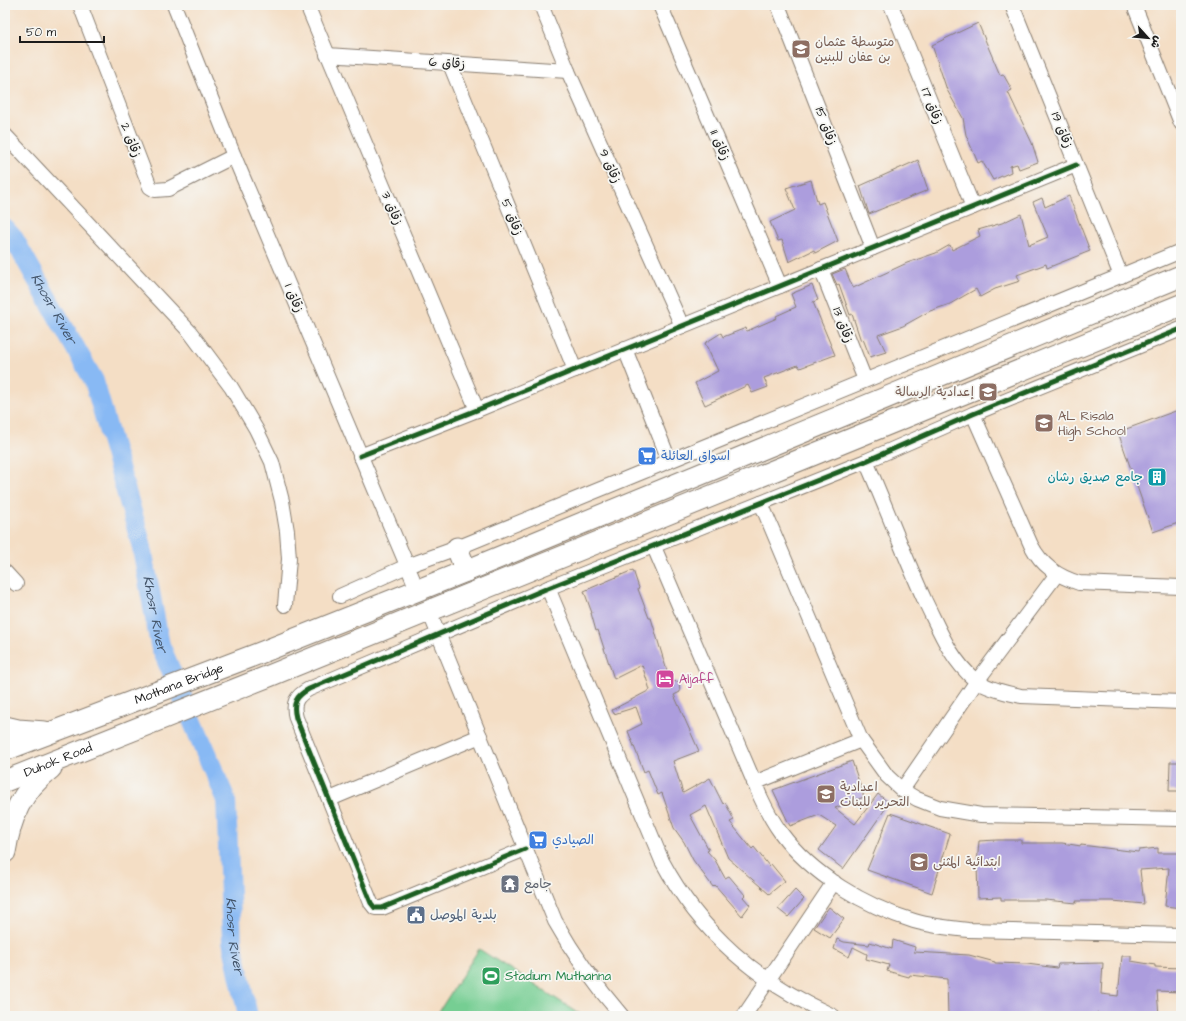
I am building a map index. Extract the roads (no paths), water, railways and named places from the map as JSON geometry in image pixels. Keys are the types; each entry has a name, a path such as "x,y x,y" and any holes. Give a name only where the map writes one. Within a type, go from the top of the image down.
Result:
{"highway":[{"name":"Mothana Bridge","path":"49,733 260,653 417,589 466,571 1181,276"},
{"name":"Mothana Bridge","path":"111,740 1181,305"},
{"path":"457,548 466,571"},
{"path":"5,727 18,730 49,733"},
{"path":"5,750 49,733"},
{"name":"Duhok Road","path":"5,781 111,740"},
{"path":"5,852 10,826 22,799 41,776 62,759"}],"street":[{"name":"زقاق 2","path":"80,5 150,187 155,190 168,189 234,156"},
{"name":"زقاق 1","path":"174,5 234,156 417,589"},
{"name":"زقاق 3","path":"307,5 477,410"},
{"name":"زقاق 9","path":"541,5 568,71 682,326"},
{"name":"زقاق 11","path":"660,5 780,286"},
{"name":"زقاق 15","path":"778,5 873,248"},
{"name":"زقاق 17","path":"891,5 973,207"},
{"name":"زقاق 19","path":"1012,5 1121,276"},
{"path":"1134,5 1181,123"},
{"name":"زقاق 6","path":"327,55 568,71"},
{"name":"زقاق 5","path":"450,64 574,370"},
{"path":"5,135 190,332 231,387 256,428 272,462 282,501 287,530 289,559 285,605"},
{"path":"360,456 477,410 1076,165"},
{"path":"340,596 407,566 457,548 1181,251"},
{"name":"زقاق 13","path":"821,269 865,380"},
{"path":"525,850 382,908 375,908 371,903 330,798 296,718 294,709 295,700 300,694 309,689 438,634 866,460 973,414 1181,329"},
{"path":"625,349 669,460"},
{"path":"973,414 1037,556 1046,566 1067,579 1088,584 1181,587"},
{"path":"866,460 915,578 945,644 954,658 977,681 1001,692 1021,696 1181,702"},
{"path":"761,503 861,740 887,776 902,790 917,799 940,808 981,815 1181,820"},
{"path":"654,547 754,783 770,816 781,834 803,857 834,882 889,912 940,927 968,930 1181,935"},
{"path":"5,572 16,584"},
{"path":"902,790 977,681 1057,574"},
{"path":"548,588 662,861 673,882 709,930 737,957 768,981 802,1002 833,1016"},
{"path":"429,611 555,921 571,951 596,986 622,1016"},
{"path":"330,798 480,736"},
{"path":"754,783 861,740"},
{"path":"744,1016 834,882"}],"waterway":[{"name":"Khosr River","path":"5,229 14,239 94,381 141,543 160,645 226,800 232,941 248,1016"}],"place":[{"name":"متوسطة عثمان بن عفان للبنين","path":"801,49"},
{"name":"إعدادية الرسالة","path":"988,392"},
{"name":"AL Risala High School","path":"1044,423"},
{"name":"اسواق العائلة","path":"647,456"},
{"name":"جامع صديق رشان","path":"1157,477"},
{"name":"Aljaff","path":"665,679"},
{"name":"اعدادية التحرير للبنات","path":"826,794"},
{"name":"الصيادي","path":"538,840"},
{"name":"ابتدائية المثنى","path":"919,862"},
{"name":"جامع","path":"510,884"},
{"name":"بلدية الموصل","path":"416,915"},
{"name":"Stadium Muthanna","path":"491,976"}]}
